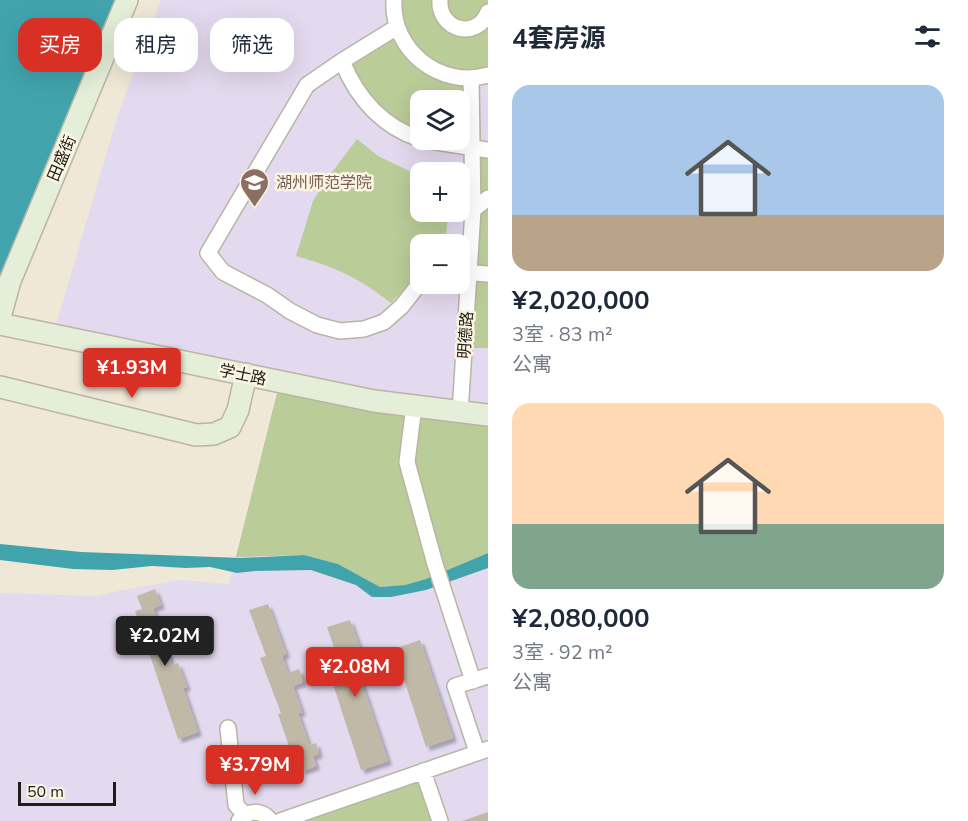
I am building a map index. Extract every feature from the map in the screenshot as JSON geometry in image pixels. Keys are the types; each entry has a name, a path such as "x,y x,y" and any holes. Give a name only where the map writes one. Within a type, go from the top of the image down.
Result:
{"street":[{"name":"田盛街","path":"0,317 10,281 127,0"},
{"path":"394,0 397,27 413,55 431,69 448,76 471,78 488,75"},
{"path":"440,0 443,16 452,26 459,29 475,27 487,15"},
{"path":"397,27 307,85 208,253 223,272 317,325 340,331 364,329 384,322 411,294"},
{"path":"342,61 348,77 367,105 392,125 410,135"},
{"name":"明德路","path":"470,234 473,210 471,78"},
{"path":"471,147 488,150"},
{"path":"473,210 488,198"},
{"path":"470,272 488,274"},
{"name":"明德路","path":"460,413 463,294"},
{"name":"学士路","path":"0,324 374,401 488,415"},
{"path":"0,387 196,435 214,434 230,427 238,410 246,375"},
{"path":"280,821 482,750 455,686 481,678 443,592 407,462 414,406"},
{"path":"228,728 236,805 242,818 257,812 264,814 271,821"},
{"path":"423,771 440,821"}],"shaded area":[{"path":"161,0 488,0 488,821 0,821 0,593 96,596 181,580 229,584 280,382 53,335 119,111 134,72 198,72 198,18 154,18"}],"green space":[{"path":"394,0 488,0 488,75 471,78 471,147 470,90 410,90 410,134 392,125 342,61 397,27"},
{"path":"357,139 378,156 410,171 410,222 447,222 446,234 410,234 410,283 391,303 346,274 296,256 313,201"},
{"path":"471,147 488,150 488,348 464,348 466,294 470,294 470,234 468,234"},
{"path":"280,381 488,415 488,553 426,579 405,585 380,587 338,564 304,555 236,557"},
{"path":"423,771 440,821 280,821"}],"water":[{"path":"0,0 117,0 102,38 102,18 18,18 18,72 89,72 0,300"},
{"path":"0,544 81,552 241,558 304,555 338,564 380,587 405,585 426,579 488,553 488,568 426,590 391,597 372,597 356,585 311,570 237,573 210,567 152,566 112,570 73,569 0,560"}],"building":[{"path":"155,589 161,605 153,608 172,665 178,663 187,687 183,688 198,732 178,739 135,611 142,609 137,596"},
{"path":"268,604 286,654 282,656 288,673 299,669 303,682 293,686 302,712 298,713 309,745 316,743 319,754 313,756 316,766 302,771 298,759 294,761 278,714 281,713 260,658 266,656 249,610"},
{"path":"350,620 363,656 354,660 388,761 361,770 329,672 341,668 327,627"},
{"path":"420,640 453,738 426,747 394,649"},
{"path":"488,812 488,821 462,821"}],"place":[{"name":"湖州师范学院","path":"255,208"}]}
